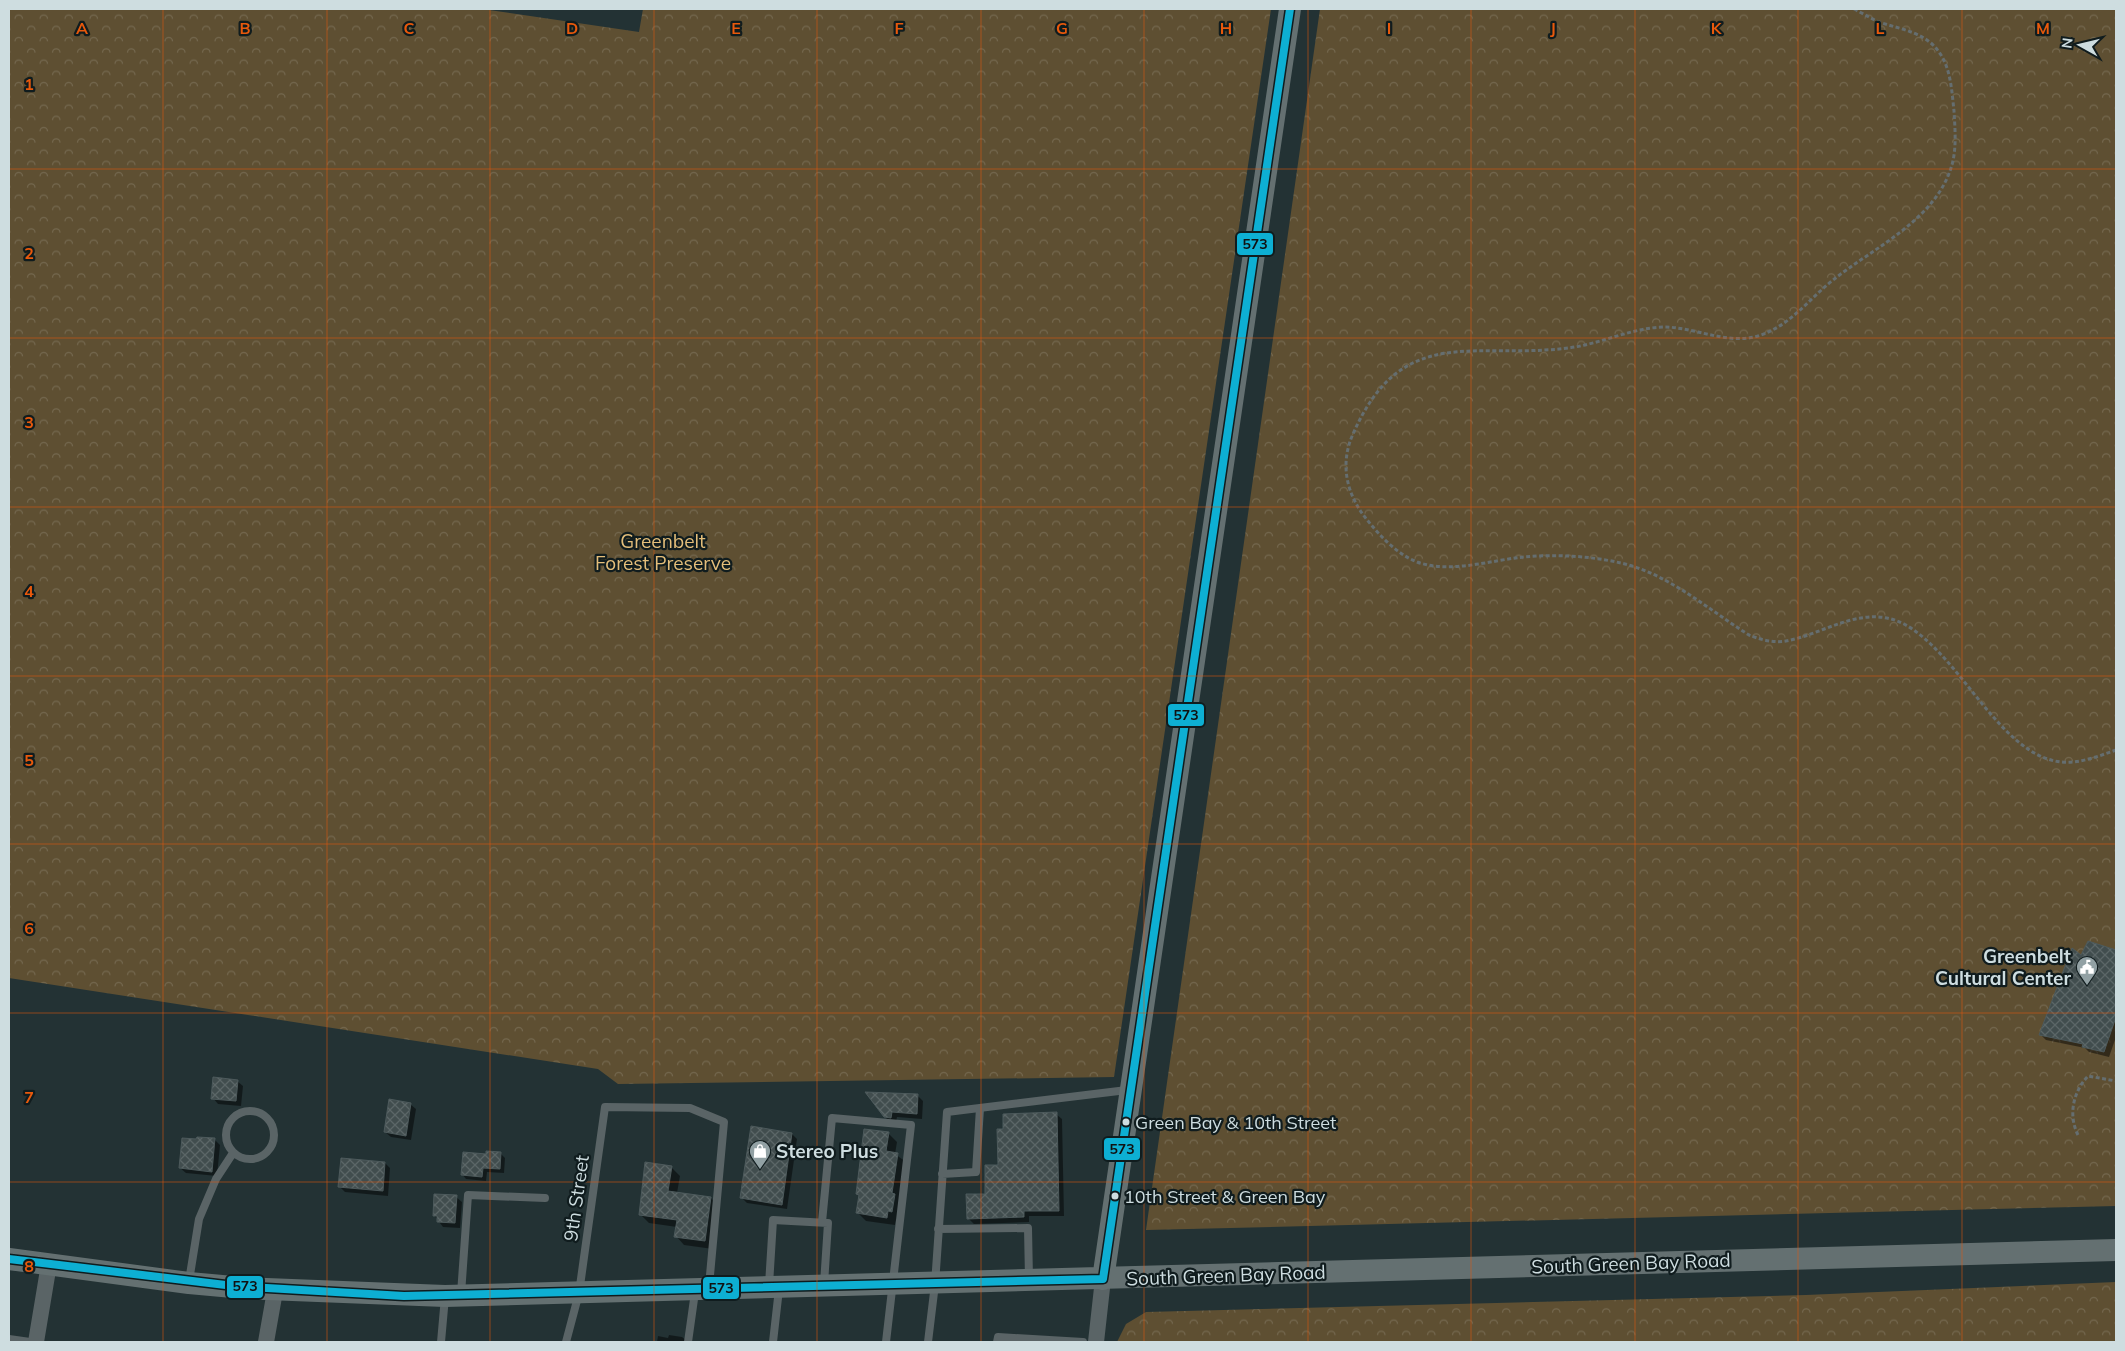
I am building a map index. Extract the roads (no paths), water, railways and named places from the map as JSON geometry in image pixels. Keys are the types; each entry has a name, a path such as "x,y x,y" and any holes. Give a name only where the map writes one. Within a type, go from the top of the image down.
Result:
{"main road":[{"path":"1104,1278 1290,9"},
{"name":"South Green Bay Road","path":"9,1258 189,1283 274,1291 453,1296 2116,1250"}],"street":[{"path":"36,1342 49,1264"},
{"path":"1096,1342 1104,1278"},
{"path":"266,1342 274,1291"}],"lane":[{"path":"928,1342 935,1284 947,1112 1131,1089"},
{"name":"9th Street","path":"566,1342 579,1293 605,1107 690,1108 724,1122 702,1289"},
{"path":"942,1174 976,1172 980,1108"},
{"path":"244,1111 260,1112 266,1117 274,1132 270,1148 257,1158 249,1160 233,1153 226,1140 227,1125 231,1118 244,1111"},
{"path":"822,1222 832,1118 911,1125 886,1342"},
{"path":"189,1283 199,1219 216,1179 233,1153"},
{"path":"441,1342 453,1296 468,1195 545,1198"},
{"path":"773,1342 773,1220 828,1223 824,1286"},
{"path":"938,1229 1028,1228 1029,1280"},
{"path":"688,1342 702,1289"},
{"path":"997,1342 998,1337 1083,1342"},
{"path":"9,1338 30,1342"}],"place":[{"name":"Greenbelt Cultural Center","path":"2087,986"},
{"name":"Green Bay & 10th Street","path":"1126,1122"},
{"name":"Stereo Plus","path":"760,1170"},
{"name":"10th Street & Green Bay","path":"1115,1196"}],"park label":[{"name":"Greenbelt Forest Preserve","path":"663,552"}]}
